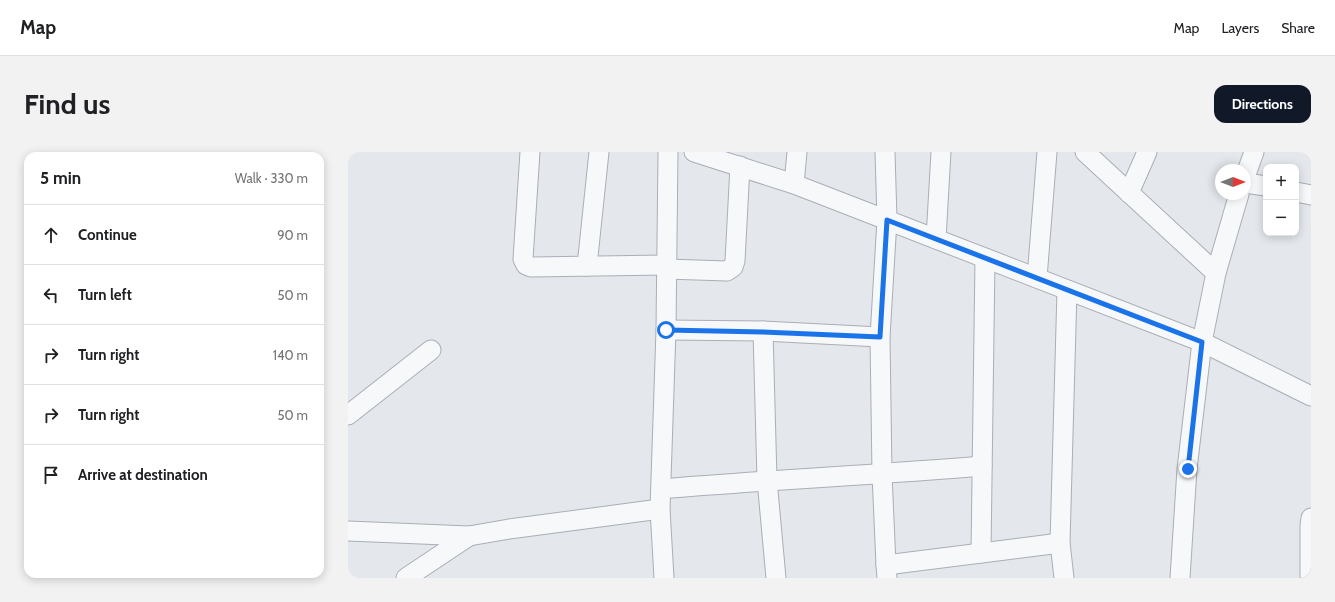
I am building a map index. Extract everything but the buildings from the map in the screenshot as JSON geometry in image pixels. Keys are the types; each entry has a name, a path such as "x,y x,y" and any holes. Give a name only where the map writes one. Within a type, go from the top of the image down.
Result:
{"street":[{"path":"530,152 523,259 526,265 531,267 666,267 727,271 733,267 735,261 740,166"},
{"path":"587,266 599,152"},
{"path":"664,578 660,509 666,330 668,152"},
{"path":"694,152 794,184 1202,342 1311,396"},
{"path":"794,184 797,152"},
{"path":"885,152 887,220 880,337 882,474 887,572 981,553 1060,543"},
{"path":"936,239 942,152"},
{"path":"1037,278 1047,152"},
{"path":"1085,152 1216,273"},
{"path":"1129,193 1147,152"},
{"path":"1250,164 1254,152"},
{"path":"1251,184 1263,186"},
{"path":"1299,193 1311,195"},
{"path":"1180,578 1188,469 1202,342 1216,273 1237,200"},
{"path":"981,553 985,258"},
{"path":"1064,578 1060,543 1067,290"},
{"path":"666,330 880,337"},
{"path":"763,332 767,480 776,578"},
{"path":"348,415 431,350"},
{"path":"661,489 767,480 882,474 982,466"},
{"path":"348,531 470,536 509,529 660,509"},
{"path":"1310,578 1311,523"},
{"path":"406,578 470,536"}],"route":[{"path":"666,330 880,337 887,220 1202,342 1188,469"}]}
